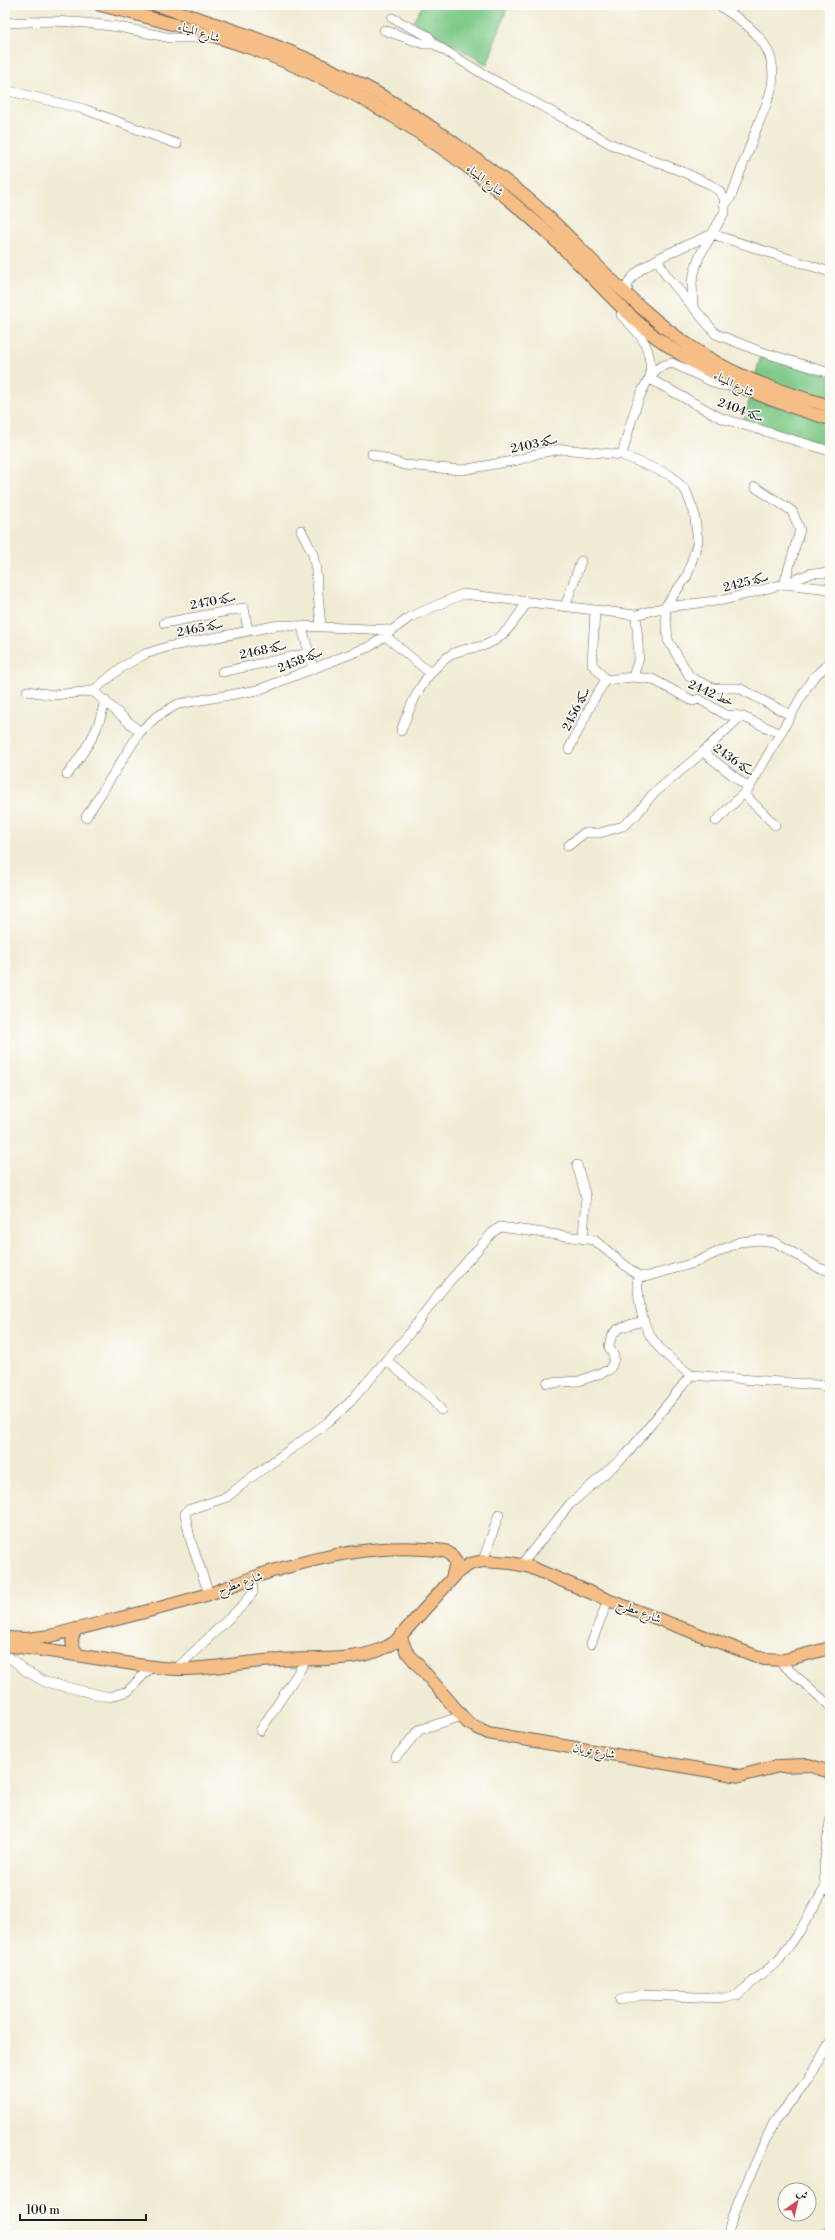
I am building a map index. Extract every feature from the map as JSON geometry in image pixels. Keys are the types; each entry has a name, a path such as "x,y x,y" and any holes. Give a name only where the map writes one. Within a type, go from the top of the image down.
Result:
{"main road":[{"name":"شارع الميناء","path":"100,5 219,38 257,51 330,83 409,127 471,169 552,236 655,336 690,360 736,386 778,403 830,419"},
{"name":"شارع الميناء","path":"156,5 259,39 365,86 415,118 508,183 560,228 628,296 668,330 703,354 742,376 782,391 830,406"},
{"name":"شارع مطرح","path":"5,1638 39,1638 76,1629 208,1594 252,1578 338,1554 399,1549 440,1551 450,1554 453,1557 456,1567 452,1578"},
{"name":"شارع مطرح","path":"5,1645 80,1655 151,1667 176,1669 208,1668 270,1660 368,1655 382,1650 401,1637 452,1578 464,1567 483,1562 521,1564 539,1570 608,1600 757,1656 778,1660 830,1648"},
{"path":"76,1629 72,1640 75,1651 80,1655"},
{"name":"شارع تويان","path":"401,1637 406,1652 468,1723 488,1733 740,1776 779,1766 808,1765 830,1772"}],"street":[{"path":"693,305 692,282 694,270 712,234 721,220 725,205 731,197 767,102 773,75 770,54 761,38 743,20 718,5"},
{"path":"392,18 428,36 434,44 488,77 613,145 709,184 719,191 724,198 725,205"},
{"path":"5,23 54,21 86,23 119,27 171,38 219,38"},
{"path":"384,30 424,44 434,44"},
{"path":"5,90 84,109 177,144"},
{"path":"628,296 627,286 633,277 658,260 712,234 830,272"},
{"path":"658,260 666,275 693,305 706,325 716,334 760,351 830,373"},
{"path":"590,274 607,300 630,323 646,345 650,355 650,379"},
{"path":"622,455 638,402 650,379 660,367 672,363 719,385 736,386"},
{"name":"سكة 2404","path":"650,379 722,418 830,451"},
{"name":"سكة 2403","path":"372,454 404,465 462,470 518,460 539,453 561,449 622,455 670,475 686,492 694,512 698,541 687,576 665,607"},
{"path":"755,487 792,511 800,530 784,584 830,589"},
{"path":"300,530 313,554 321,628"},
{"path":"565,607 580,561"},
{"name":"سكة 2425","path":"665,607 724,600 784,584 812,573 830,573"},
{"name":"سكة 2458","path":"86,817 140,732 156,717 178,704 258,690 371,646 387,632 410,617 463,594 595,612 636,615 665,607"},
{"path":"401,732 412,701 430,672 453,653 488,644 511,626 527,602"},
{"path":"665,607 668,640 690,677 713,688 739,688 790,715"},
{"name":"سكة 2470","path":"164,623 244,608 248,631"},
{"name":"سكة 2456","path":"595,612 592,664 606,680"},
{"path":"634,677 639,658 636,615"},
{"name":"سكة 2465","path":"93,691 122,667 146,654 167,647 279,625 387,632"},
{"path":"302,627 313,668"},
{"path":"387,632 430,672"},
{"name":"سكة 2468","path":"222,672 309,653"},
{"name":"سكة 2436","path":"568,846 584,833 600,833 623,826 637,814 652,795 703,752 747,791 779,733 813,678 830,662"},
{"name":"سكة 2456","path":"606,680 634,677"},
{"name":"2442 خط","path":"634,677 652,679 693,701 699,699 726,715 741,716 779,733"},
{"name":"سكة 2456","path":"569,749 596,696 606,680"},
{"path":"27,691 54,695 93,691 140,732"},
{"path":"67,775 93,740 102,719 105,700"},
{"path":"703,752 741,716"},
{"path":"716,821 747,791 775,825"},
{"path":"577,1165 586,1197 583,1237"},
{"path":"208,1594 190,1542 185,1514 188,1510 227,1497 249,1479 327,1423 350,1402 409,1334 441,1292 492,1233 500,1227 583,1237 594,1240 603,1245 637,1275 653,1276 670,1268 694,1263 739,1242 760,1240 775,1242 819,1268 830,1270"},
{"path":"637,1275 639,1302 643,1321 653,1340 665,1356 691,1375 830,1386"},
{"path":"547,1383 579,1381 609,1370 613,1363 614,1356 609,1347 613,1333 617,1329 643,1321"},
{"path":"386,1360 432,1398 441,1410"},
{"path":"521,1564 570,1504 627,1454 691,1375"},
{"path":"483,1562 499,1514"},
{"path":"176,1669 244,1604 253,1592 252,1578"},
{"path":"591,1644 608,1600"},
{"path":"9,1657 26,1671 45,1682 110,1696 128,1691 151,1667"},
{"path":"260,1731 307,1659"},
{"path":"778,1660 830,1706"},
{"path":"396,1757 419,1730 462,1716"},
{"path":"620,2000 641,1995 724,1998 738,1995 780,1960 828,1890 824,1865 830,1821"},
{"path":"728,2235 734,2211 774,2122 807,2082 830,2042"},
{"path":"827,2235 830,2230"}],"green space":[{"path":"423,5 508,5 487,65 413,21"},
{"path":"761,355 830,376 830,403 754,380"},
{"path":"750,398 830,422 830,449 743,422"}]}
